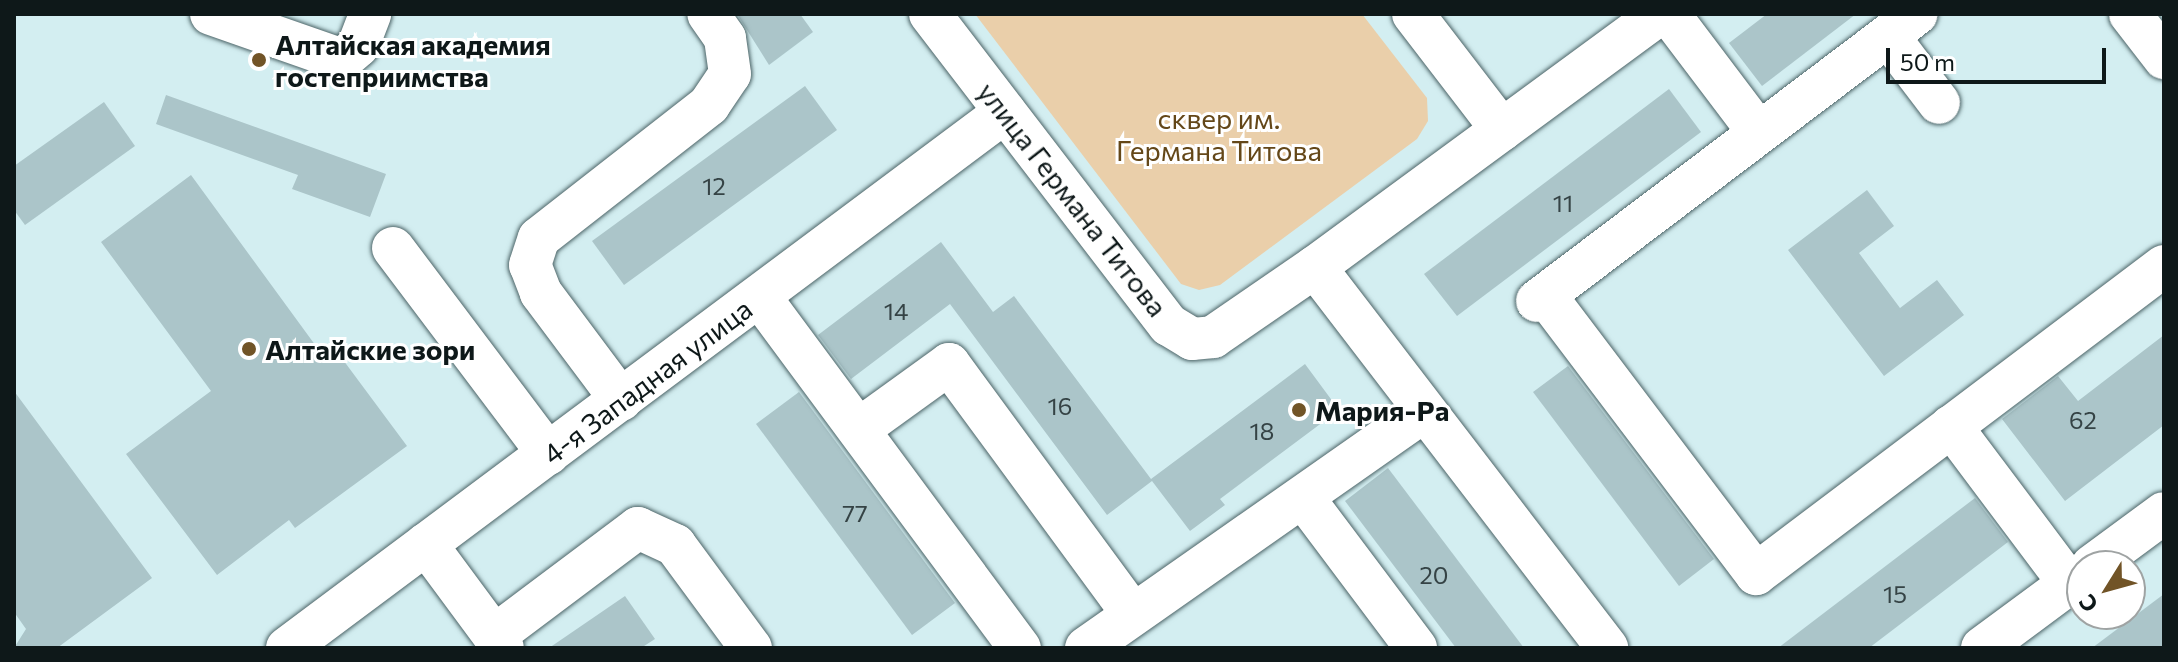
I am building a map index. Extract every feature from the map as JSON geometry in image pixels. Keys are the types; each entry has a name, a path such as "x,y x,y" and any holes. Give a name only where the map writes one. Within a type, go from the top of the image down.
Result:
{"street":[{"path":"211,14 305,53 342,60 358,46 370,14"},
{"path":"621,400 541,293 530,265 539,238 709,105 730,74 725,38 708,14"},
{"name":"улица Германа Титова","path":"930,14 1169,325 1192,339 1213,337 1315,267 1660,14"},
{"path":"1413,14 1502,130"},
{"path":"1669,14 1759,133"},
{"path":"2130,14 2164,58"},
{"path":"1939,103 1902,25 1541,298 1756,574 2164,266"},
{"name":"4-я Западная улица","path":"287,648 1005,112"},
{"path":"393,248 548,454"},
{"path":"1315,267 1607,648"},
{"path":"760,297 1020,648"},
{"path":"859,429 949,364 1132,613"},
{"path":"1086,648 1286,502 1305,500 1424,411"},
{"path":"1951,426 2066,557"},
{"path":"1305,500 1416,648"},
{"path":"2114,550 2164,513"},
{"path":"426,544 499,642 638,528 675,545 751,648"},
{"path":"1982,648 2066,585"}],"green space":[{"name":"сквер им. Германа Титова","path":"975,14 1362,14 1427,98 1428,121 1417,139 1220,285 1199,290 1181,284"}],"building":[{"path":"737,14 800,14 813,32 769,65"},
{"path":"1767,14 1856,14 1762,86 1729,43"},
{"path":"805,86 837,130 624,285 592,241"},
{"path":"1669,89 1701,132 1457,316 1424,274"},
{"path":"166,95 386,174 370,217 292,189 298,175 156,124"},
{"path":"104,102 135,146 25,225 14,210 14,166"},
{"name":"Алтайские зори","path":"191,175 321,353 332,345 407,446 295,528 289,520 217,575 126,454 211,391 101,242"},
{"path":"1867,190 1894,226 1859,253 1900,308 1937,280 1964,315 1884,376 1788,250"},
{"path":"941,242 993,312 1014,296 1151,479 1305,364 1339,410 1220,499 1225,505 1190,531 1152,481 1107,515 950,304 851,379 818,335"},
{"path":"2164,335 2164,425 2065,501 2002,419 2058,376 2078,401"},
{"path":"1568,366 1714,559 1679,586 1533,392"},
{"path":"14,391 152,578 57,648 14,648 26,629 14,612"},
{"path":"799,392 955,603 912,635 756,424"},
{"path":"1388,468 1524,648 1456,648 1345,501"},
{"path":"1975,498 2008,542 1869,648 1778,648"},
{"path":"2164,594 2164,648 2092,648 2116,630 2146,630 2146,608"},
{"path":"625,596 655,639 641,648 549,648"}],"place":[{"name":"Алтайская академия гостеприимства","path":"259,60"},
{"name":"Алтайские зори","path":"249,349"},
{"name":"Мария-Ра","path":"1299,410"}]}
